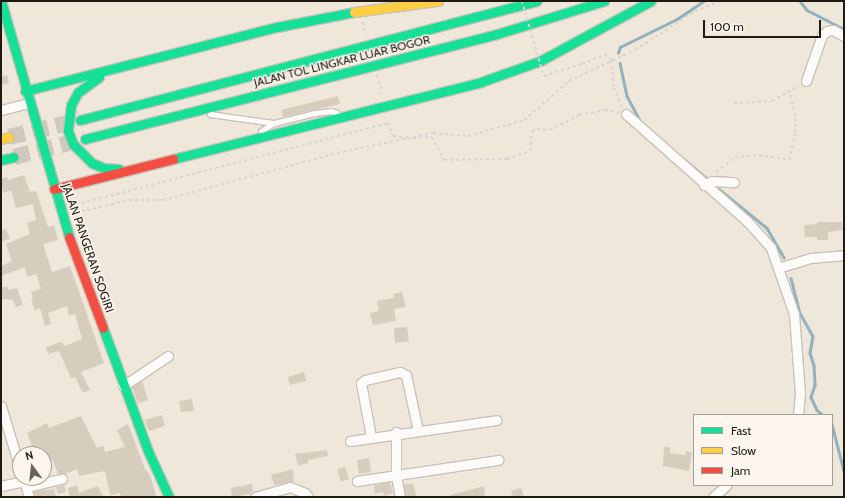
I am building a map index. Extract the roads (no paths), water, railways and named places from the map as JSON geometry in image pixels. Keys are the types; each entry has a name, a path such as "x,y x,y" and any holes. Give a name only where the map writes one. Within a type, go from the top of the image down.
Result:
{"main road":[{"name":"JALAN PANGERAN SOGIRI","path":"1,1 25,91 61,212 123,386 169,497"},
{"path":"25,91 110,71 277,27 338,14 438,1"},
{"name":"JALAN TOL LINGKAR LUAR BOGOR","path":"80,120 537,1"},
{"name":"JALAN TOL LINGKAR LUAR BOGOR","path":"85,139 497,34 604,1"},
{"path":"54,189 135,167 250,140 481,82 540,61 651,1"},
{"path":"110,71 78,92 71,105 68,131 73,144 92,163 118,169 135,167"},
{"path":"1,160 14,157"}],"street":[{"path":"806,81 822,35 826,31 833,30 844,36"},
{"path":"1,110 29,103"},
{"path":"626,114 708,183 764,238 778,268 794,314 800,393 798,414"},
{"path":"708,183 734,182"},
{"path":"778,268 811,258 844,255"},
{"path":"123,386 168,356"},
{"path":"370,437 361,383 365,380 400,372 406,374 418,431"},
{"path":"1,406 13,446"},
{"path":"350,440 396,432 418,431 497,420"},
{"path":"396,432 396,474 400,497"},
{"path":"357,481 498,460"},
{"path":"52,480 62,479"},
{"path":"1,486 12,484"},
{"path":"25,486 29,497"},
{"path":"713,497 726,486"},
{"path":"255,497 290,487 300,490 308,497"}],"lane":[{"path":"195,111 274,123 331,111 344,116"},
{"path":"250,140 274,123"}],"waterway":[{"path":"618,53 620,47 677,19 704,1"},
{"path":"800,1 807,10 844,29"},
{"path":"620,63 627,96 641,122"},
{"path":"680,156 707,179"},
{"path":"713,184 767,228 784,258"},
{"path":"791,278 800,313 813,336 810,353 814,365 815,385 811,397 817,410 822,414"},
{"path":"833,428 844,471"}],"tunnel":[{"path":"9,137 80,120"},
{"path":"14,157 85,139"}]}
